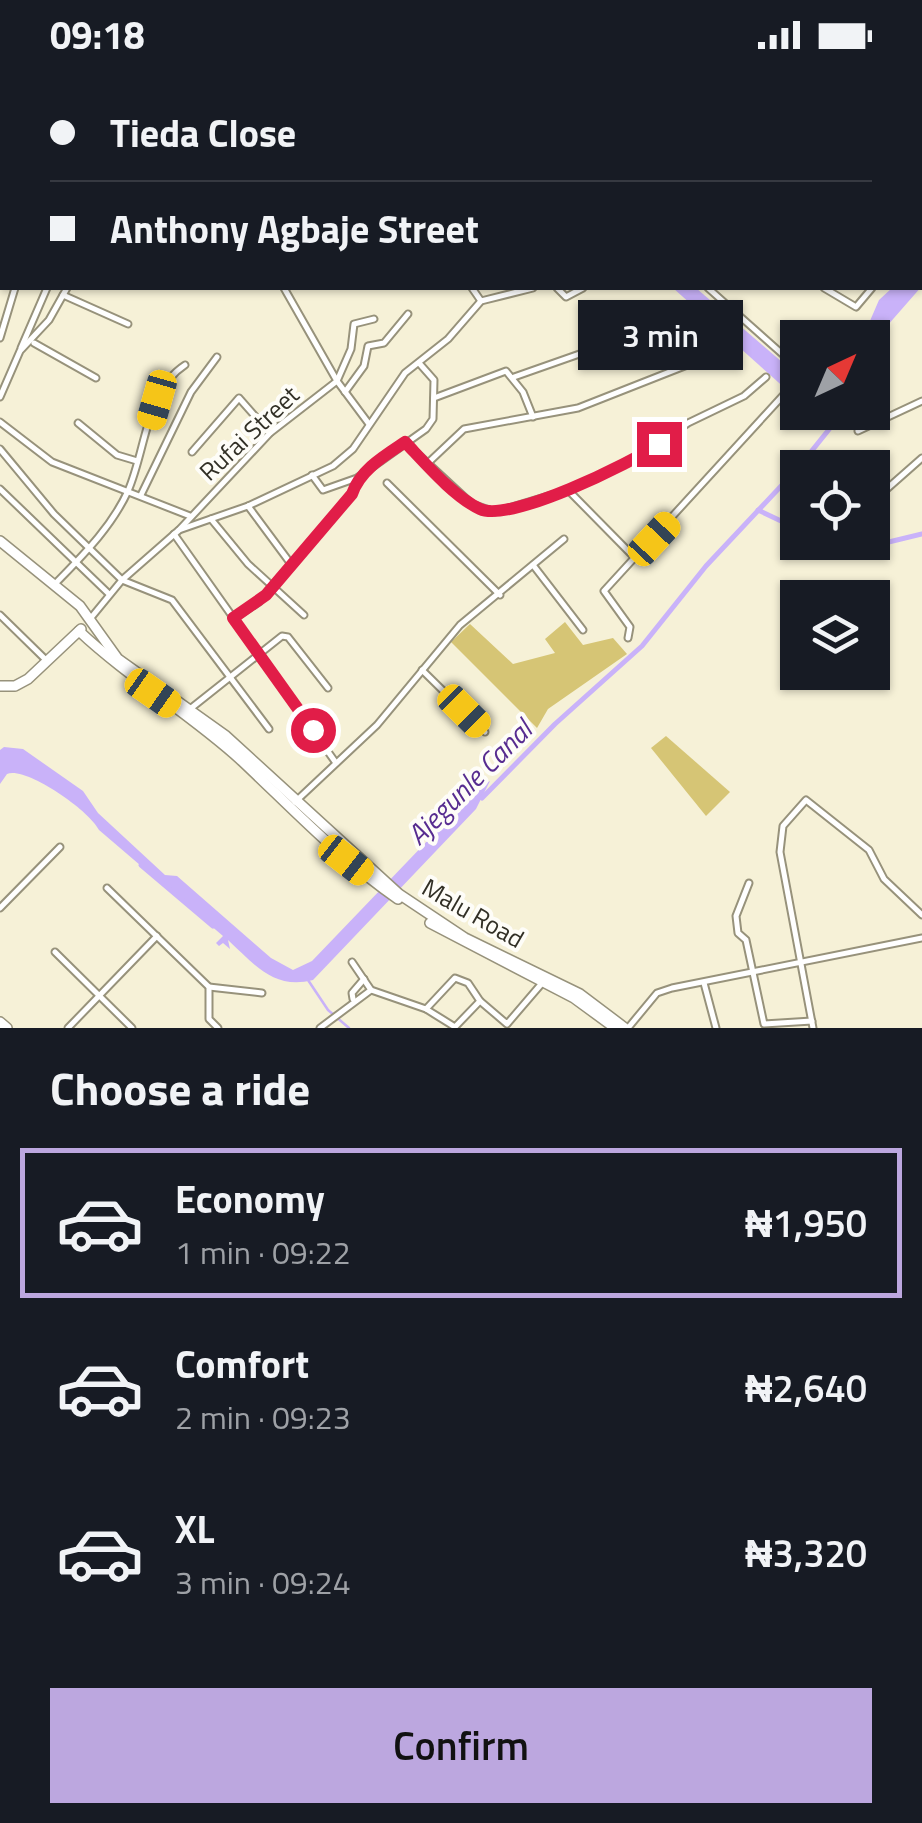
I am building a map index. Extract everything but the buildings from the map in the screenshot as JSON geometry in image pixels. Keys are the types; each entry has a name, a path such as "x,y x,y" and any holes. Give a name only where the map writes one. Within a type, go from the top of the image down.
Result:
{"main road":[{"name":"Malu Road","path":"0,541 55,584 91,621 118,658 190,708 196,718"},
{"path":"4,685 19,684 82,634 91,621"},
{"name":"Malu Road","path":"82,634 136,682 196,718 380,883 465,938 594,1003 627,1028"},
{"name":"Malu Road","path":"522,968 590,1007 614,1028"},
{"path":"0,1022 7,1028"}],"street":[{"path":"0,338 14,290"},
{"path":"0,397 47,290"},
{"path":"285,290 337,381 369,424"},
{"path":"473,290 481,301"},
{"path":"559,290 566,298 580,290"},
{"path":"710,290 780,352"},
{"path":"827,290 856,307 870,290"},
{"path":"20,351 33,342 65,291 128,324"},
{"path":"336,763 258,656 176,532 248,506 345,457 394,386 448,339 481,301 506,291"},
{"path":"514,377 588,351 685,306"},
{"path":"345,393 364,366 367,348 384,343 408,314"},
{"path":"337,381 351,348 354,324 374,319"},
{"path":"33,342 96,378"},
{"path":"428,463 464,429 578,408 638,388 733,347"},
{"path":"141,495 191,392 217,357"},
{"path":"312,475 326,490 358,478 431,423 433,378 419,362"},
{"path":"55,584 89,550 128,491 164,382 184,364"},
{"path":"434,398 470,388 502,371 514,377 533,417"},
{"path":"405,442 482,510 495,512 568,490 638,458 688,422 744,396 766,377"},
{"name":"Rufai Street","path":"91,621 122,580 176,532 270,433 337,381"},
{"path":"192,452 241,397 270,433"},
{"path":"628,638 629,624 603,594 780,399"},
{"path":"890,416 922,401"},
{"path":"0,422 52,462 190,516"},
{"path":"78,422 117,455 139,461"},
{"path":"0,449 89,550 122,580 172,600 228,679 270,729"},
{"path":"890,486 922,458"},
{"path":"233,618 259,602 352,494 358,478"},
{"path":"387,483 500,595"},
{"path":"0,489 109,594"},
{"path":"568,490 635,558"},
{"path":"248,506 291,564"},
{"path":"212,519 272,586 304,615"},
{"path":"293,804 377,725 460,625 564,539"},
{"path":"534,566 583,630"},
{"path":"0,614 46,660"},
{"path":"190,708 279,638 288,637 328,688"},
{"path":"422,670 485,732"},
{"path":"0,675 4,685"},
{"path":"749,883 736,916 764,1024 813,1025 780,852 783,826 806,800 869,850 884,878 922,916"},
{"path":"0,908 60,847"},
{"path":"107,888 209,986 262,993"},
{"path":"68,1028 156,936"},
{"path":"627,1028 657,993 922,938"},
{"path":"55,952 132,1028"},
{"path":"352,962 372,990 426,1009 455,1027 480,1001"},
{"path":"426,1009 455,978 468,983 480,1001 507,1024 544,982"},
{"path":"354,999 352,993 364,979"},
{"path":"704,982 716,1028"},
{"path":"209,986 208,1018 218,1028"},
{"path":"323,1026 354,999 372,990"}],"shaded area":[{"path":"675,290 698,290 780,360 780,384"},
{"path":"890,290 918,290 890,323 870,320 879,300"},
{"path":"565,622 583,645 613,638 627,654 548,709 537,728 451,642 470,624 513,664 555,653 545,639"},
{"path":"666,736 730,792 706,816 651,748"},
{"path":"23,749 83,791 98,813 165,875 177,876 271,958 293,970 312,961 479,787 490,781 476,809 313,980 299,982 266,973 228,940 230,949 223,943 219,946 216,943 223,936 57,792 16,773 7,774 0,784 0,750"}],"waterway":[{"name":"Ajegunle Canal","path":"812,450 829,430"},
{"name":"Ajegunle Canal","path":"482,798 555,724 642,646 706,566 780,487"},
{"path":"758,510 780,520"},
{"path":"890,542 922,534"},
{"name":"Ajegunle Canal","path":"141,865 213,926"},
{"path":"308,980 328,1010 349,1028"}],"route":[{"path":"313,730 233,618 266,595 352,494 358,478 385,455 405,442 472,504 495,512 568,490 638,458 659,444"}]}
